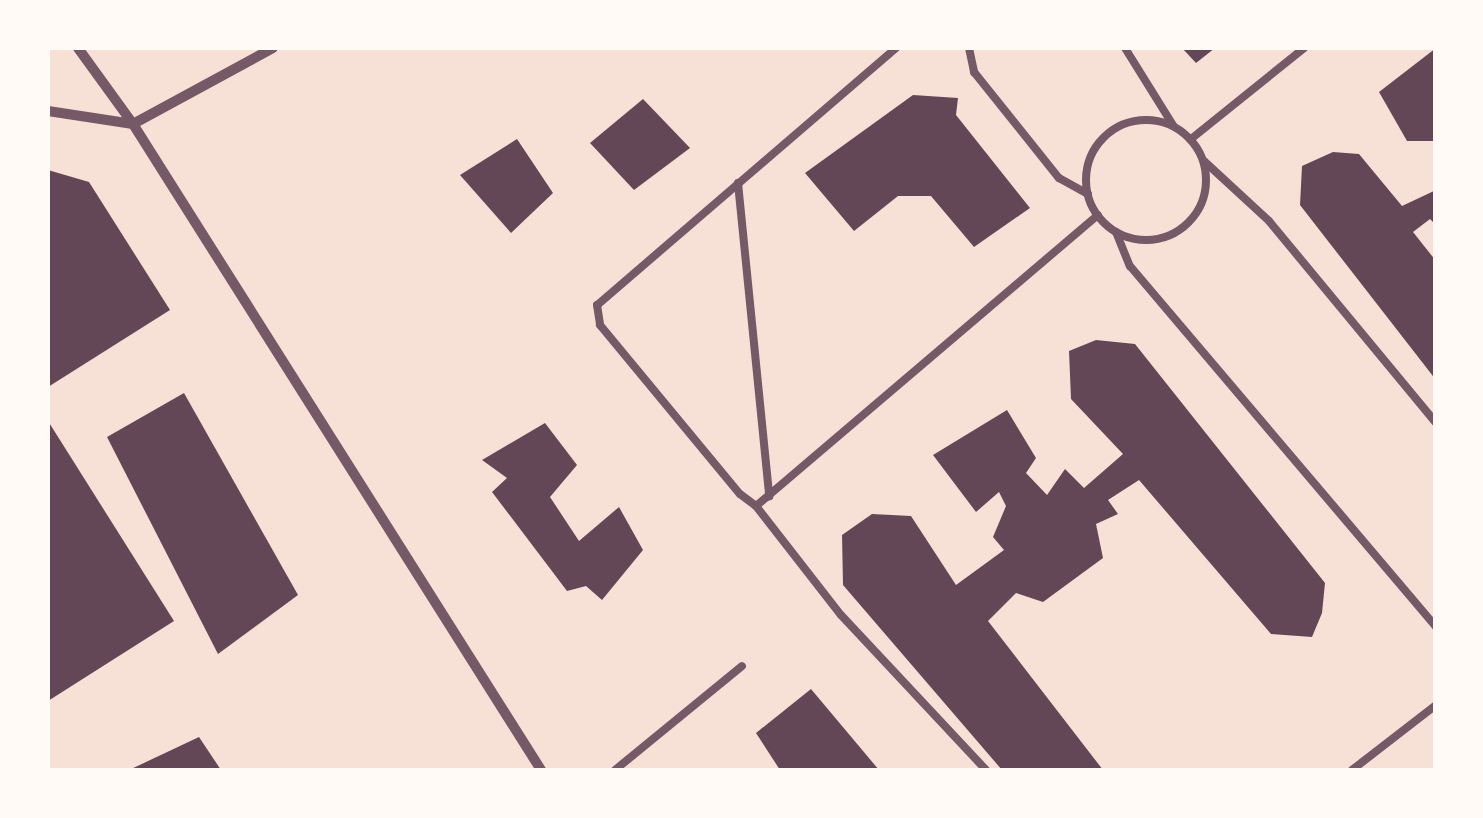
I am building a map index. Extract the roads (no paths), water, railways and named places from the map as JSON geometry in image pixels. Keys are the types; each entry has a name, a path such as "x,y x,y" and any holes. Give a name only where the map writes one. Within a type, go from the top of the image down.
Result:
{"street":[{"path":"78,48 134,124 541,770"},
{"path":"48,112 134,124 273,48"}],"lane":[{"path":"896,48 596,311 600,325 756,506 840,614 986,770"},
{"path":"969,48 974,72 1059,178 1088,194"},
{"path":"1125,48 1173,125 1191,139 1204,160 1269,220 1436,423"},
{"path":"1191,139 1304,48"},
{"path":"1173,125 1151,119 1108,132 1086,172 1088,194 1098,215 1116,232 1130,266 1436,627"},
{"path":"1116,232 1151,239 1184,227 1200,208 1204,160"},
{"path":"738,183 768,496"},
{"path":"756,506 1098,215"},
{"path":"616,770 742,666"},
{"path":"1352,770 1436,704"}]}
